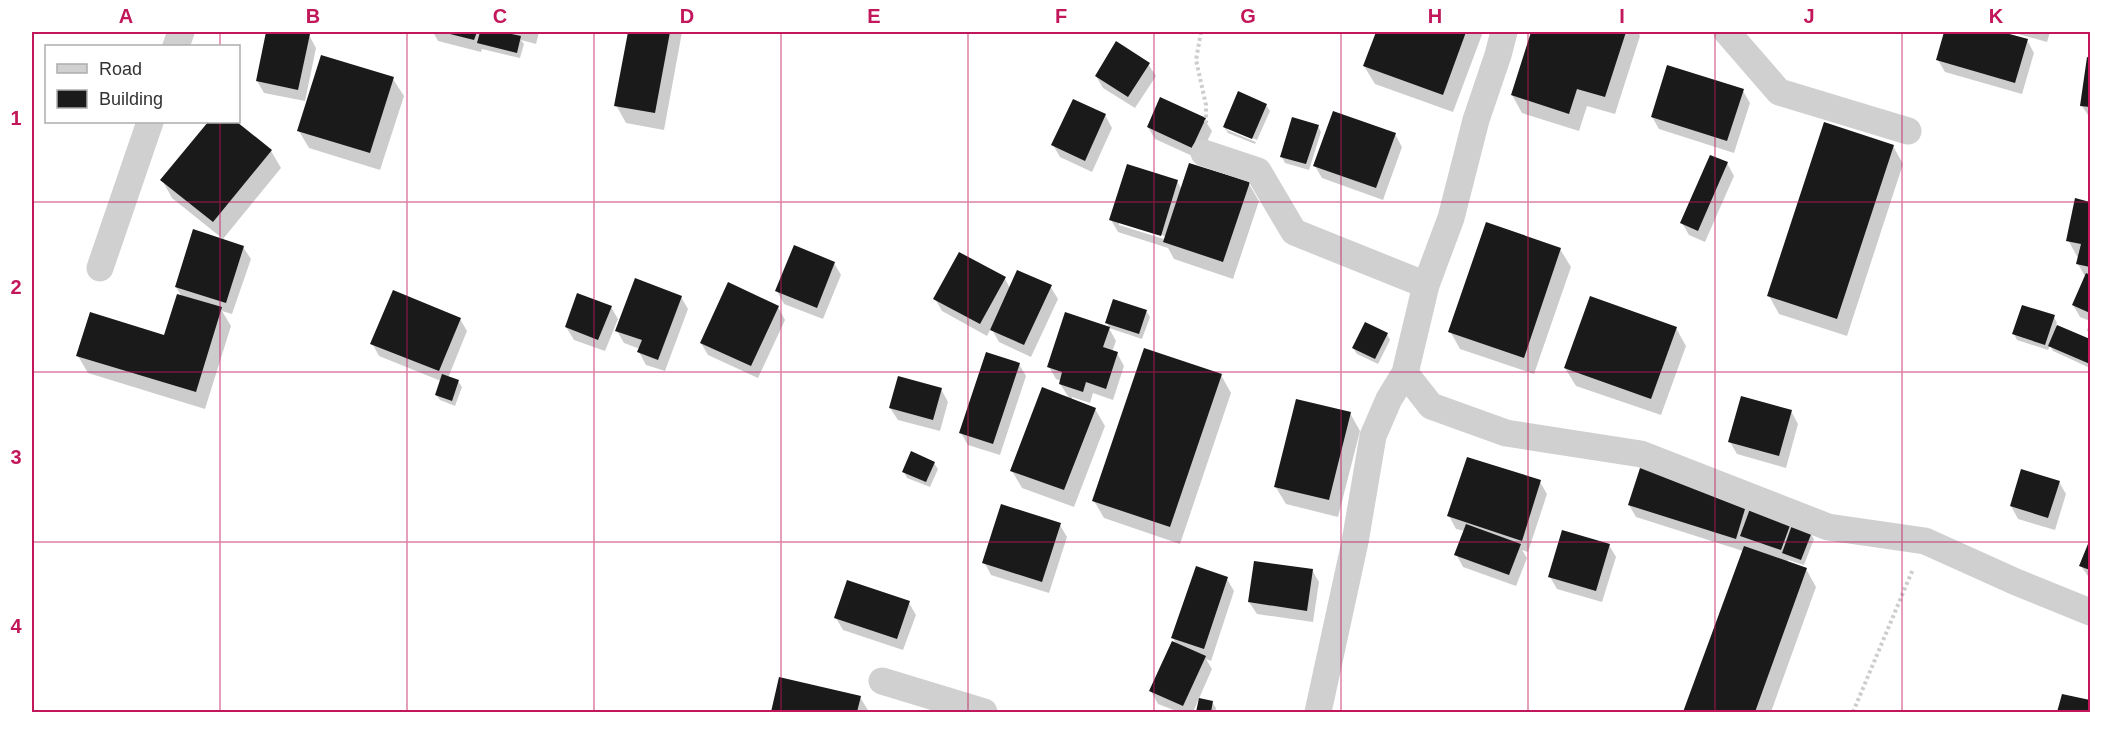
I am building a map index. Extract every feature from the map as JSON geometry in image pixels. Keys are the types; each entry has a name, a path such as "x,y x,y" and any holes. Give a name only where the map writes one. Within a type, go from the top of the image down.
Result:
{"street":[{"path":"1318,712 1355,542 1373,436 1389,399 1405,373 1426,285 1451,218 1476,120 1504,32"},
{"path":"1727,32 1779,92 1908,131"},
{"path":"100,268 150,123"},
{"path":"1204,153 1258,171 1294,232 1426,285"},
{"path":"1405,373 1431,406 1506,433 1641,454 1828,527 1925,541 2016,582 2091,612"},
{"path":"882,681 984,712"}],"path":[{"path":"1201,32 1196,60 1206,105 1204,153"},
{"path":"1853,712 1925,541"}],"building":[{"path":"266,32 310,34 298,90 256,81"},
{"path":"442,32 477,32 474,40"},
{"path":"480,32 502,32 521,36 517,53 477,43"},
{"path":"628,32 670,32 655,113 614,106"},
{"path":"1376,32 1466,32 1443,95 1363,66"},
{"path":"1531,32 1626,32 1605,97 1577,89 1569,114 1511,95"},
{"path":"1944,32 2002,32 2028,39 2015,83 1936,60"},
{"path":"1116,41 1150,63 1128,97 1095,76"},
{"path":"321,55 394,77 370,153 297,131"},
{"path":"2087,57 2090,58 2090,107 2080,106"},
{"path":"1667,65 1744,89 1727,141 1651,117"},
{"path":"1238,91 1267,104 1252,139 1223,127"},
{"path":"1160,97 1206,118 1192,148 1147,127"},
{"path":"1073,99 1106,114 1085,161 1051,145"},
{"path":"1333,111 1396,133 1376,188 1313,166"},
{"path":"1292,117 1319,125 1306,164 1280,157"},
{"path":"1824,122 1894,145 1837,319 1767,296"},
{"path":"207,123 238,123 272,150 213,222 160,180"},
{"path":"1710,155 1728,162 1698,231 1680,223"},
{"path":"1189,163 1250,182 1223,262 1163,242"},
{"path":"1127,164 1178,180 1161,236 1109,220"},
{"path":"2075,198 2090,202 2090,267 2076,264 2081,244 2066,241"},
{"path":"1486,222 1561,248 1524,358 1448,332"},
{"path":"193,229 244,246 226,303 175,287"},
{"path":"794,245 835,262 817,308 775,291"},
{"path":"959,252 1006,277 980,324 933,299"},
{"path":"1017,270 1052,285 1024,345 990,330"},
{"path":"2086,273 2090,275 2090,313 2072,305"},
{"path":"635,278 682,296 658,360 637,352 642,340 615,331"},
{"path":"728,282 779,306 751,366 700,343"},
{"path":"393,290 461,318 439,371 370,344"},
{"path":"577,293 612,306 598,340 565,327"},
{"path":"177,294 222,307 196,392 76,356 90,312 164,335"},
{"path":"1590,296 1677,327 1651,399 1564,368"},
{"path":"1113,299 1147,310 1139,334 1105,323"},
{"path":"2022,305 2055,315 2045,345 2012,334"},
{"path":"1065,312 1110,327 1103,347 1118,352 1106,389 1086,382 1083,392 1059,384 1062,372 1047,367"},
{"path":"1365,322 1388,333 1375,359 1352,348"},
{"path":"2057,325 2090,339 2090,364 2048,346"},
{"path":"1144,348 1222,374 1170,527 1092,501"},
{"path":"986,352 1020,363 993,444 959,433"},
{"path":"442,374 459,380 452,401 435,395"},
{"path":"898,376 942,388 933,420 889,408"},
{"path":"1042,387 1096,408 1064,490 1010,471"},
{"path":"1741,396 1792,410 1779,456 1728,442"},
{"path":"1296,399 1351,412 1329,500 1274,487"},
{"path":"911,451 935,462 926,482 902,472"},
{"path":"1467,457 1541,480 1522,541 1447,516"},
{"path":"1641,465 1748,499 1736,539 1628,505"},
{"path":"2021,469 2060,481 2048,518 2010,506"},
{"path":"1001,504 1061,523 1042,582 982,563"},
{"path":"1751,506 1792,520 1781,550 1740,536"},
{"path":"1466,524 1521,544 1509,575 1454,555"},
{"path":"1792,525 1812,532 1801,560 1782,553"},
{"path":"1562,530 1610,544 1596,591 1548,577"},
{"path":"2090,539 2090,570 2079,566"},
{"path":"1744,546 1807,568 1755,712 1683,712"},
{"path":"1254,561 1313,569 1307,611 1248,602"},
{"path":"1196,566 1228,577 1204,649 1171,638"},
{"path":"847,580 910,601 897,639 834,618"},
{"path":"1172,641 1206,656 1183,706 1149,691"},
{"path":"779,677 861,696 857,712 771,712"},
{"path":"2062,694 2090,700 2090,712 2057,712"},
{"path":"1199,698 1213,701 1211,712 1196,712"}]}
